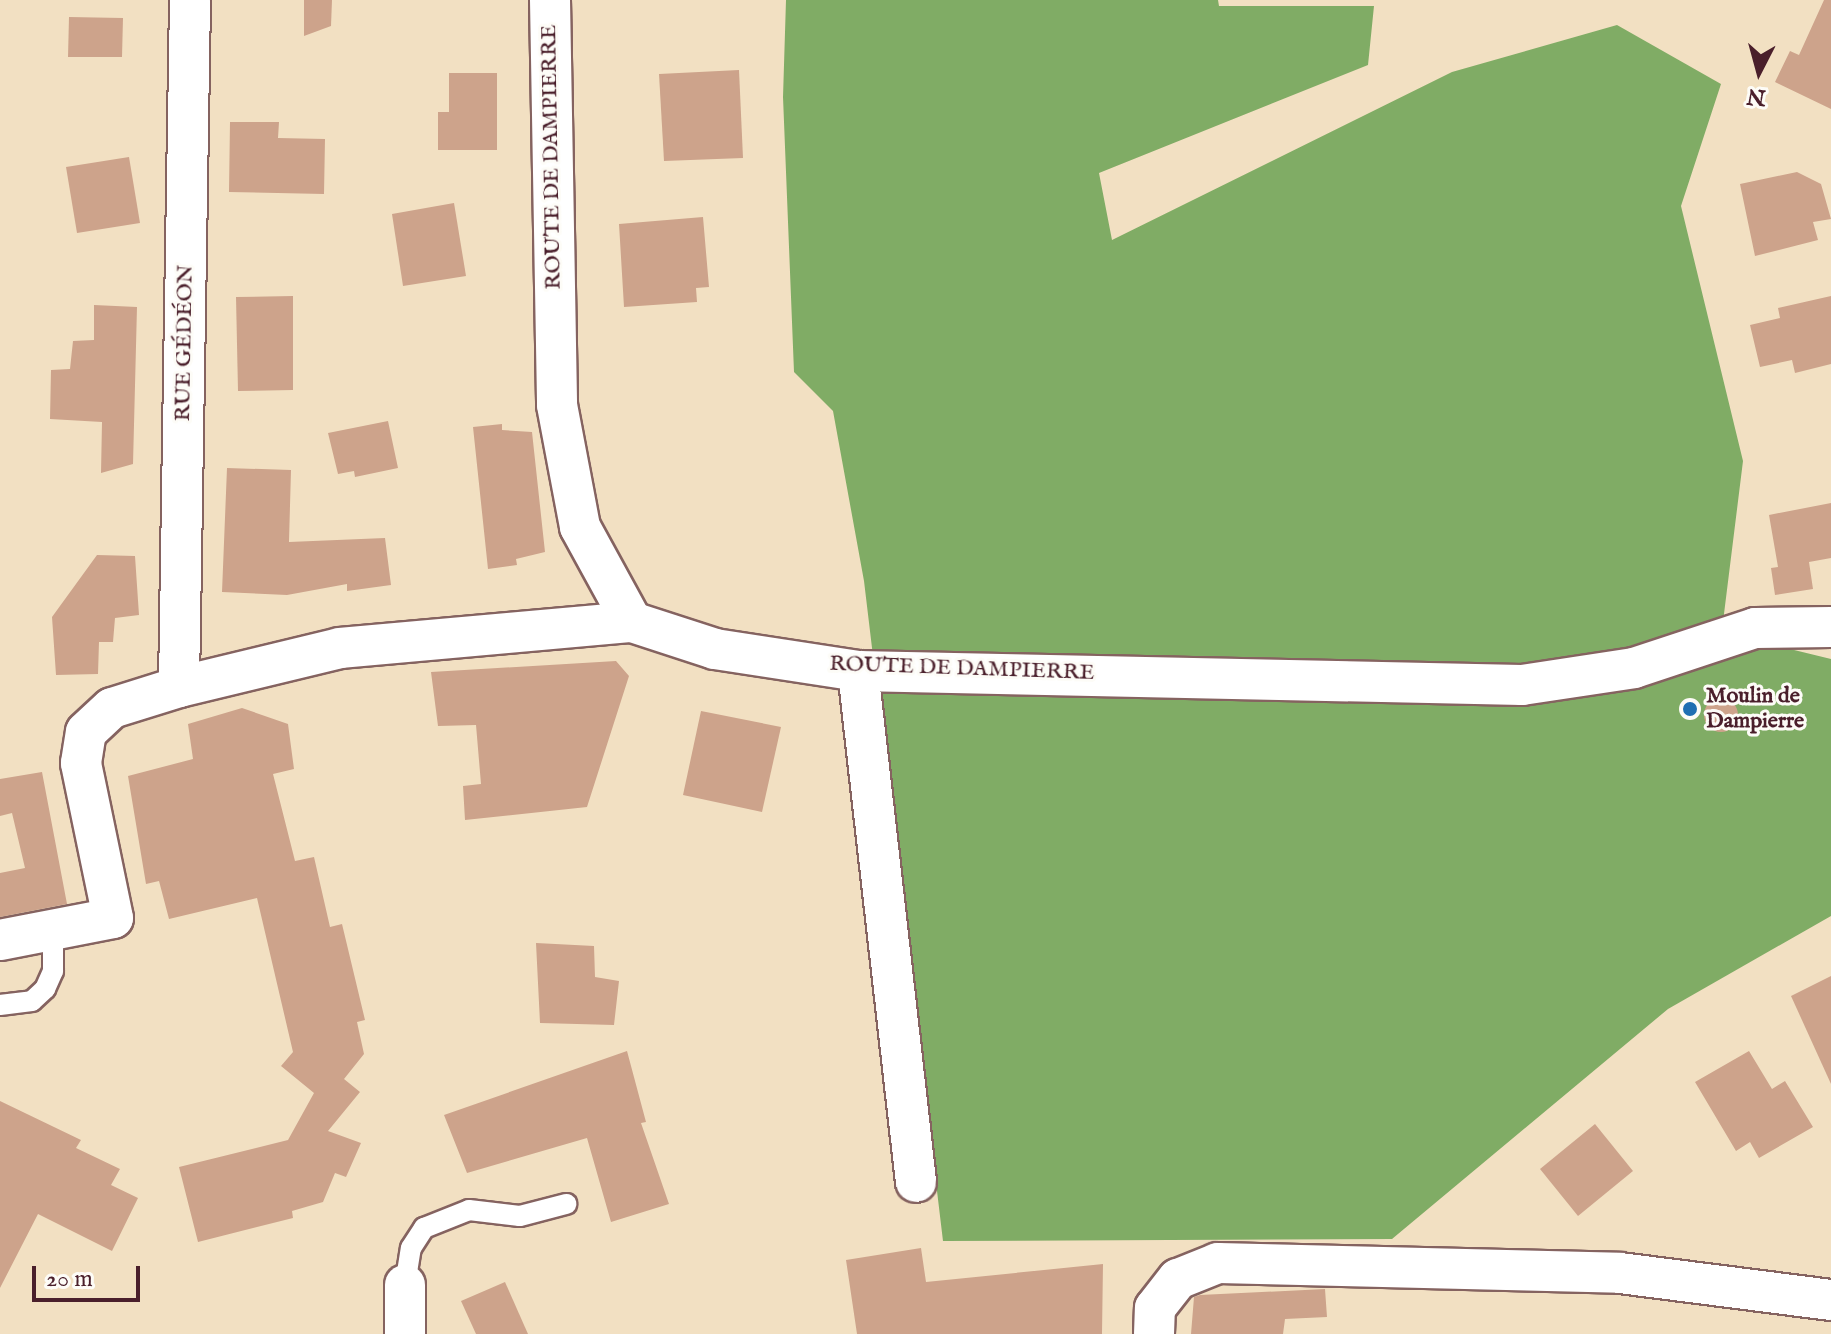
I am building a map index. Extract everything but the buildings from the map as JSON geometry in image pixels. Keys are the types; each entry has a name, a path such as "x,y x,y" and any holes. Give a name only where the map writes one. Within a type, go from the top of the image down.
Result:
{"street":[{"name":"RUE GÉDÉON","path":"179,687 190,0"},
{"name":"ROUTE DE DAMPIERRE","path":"550,0 557,405 580,527 632,622 715,649 858,671 1522,685 1634,668 1755,628 1831,627"},
{"path":"0,940 113,918 81,763 86,732 112,708 179,687 340,648 632,622"},
{"path":"858,671 916,1182"},
{"path":"1154,1334 1155,1308 1178,1279 1218,1263 1620,1273 1831,1300"},
{"path":"405,1285 405,1334"}],"lane":[{"path":"0,1005 32,1001 45,989 53,971 53,930"},
{"path":"405,1285 411,1248 424,1228 469,1210 520,1216 566,1204"}],"green space":[{"path":"786,0 1218,0 1219,6 1374,6 1368,65 1099,173 1112,240 1452,72 1617,25 1721,84 1681,206 1743,461 1723,622 1790,649 1831,659 1831,916 1668,1009 1392,1239 943,1241 864,581 833,411 794,372 783,97"}],"place":[{"name":"Moulin de Dampierre","path":"1690,709"}]}
